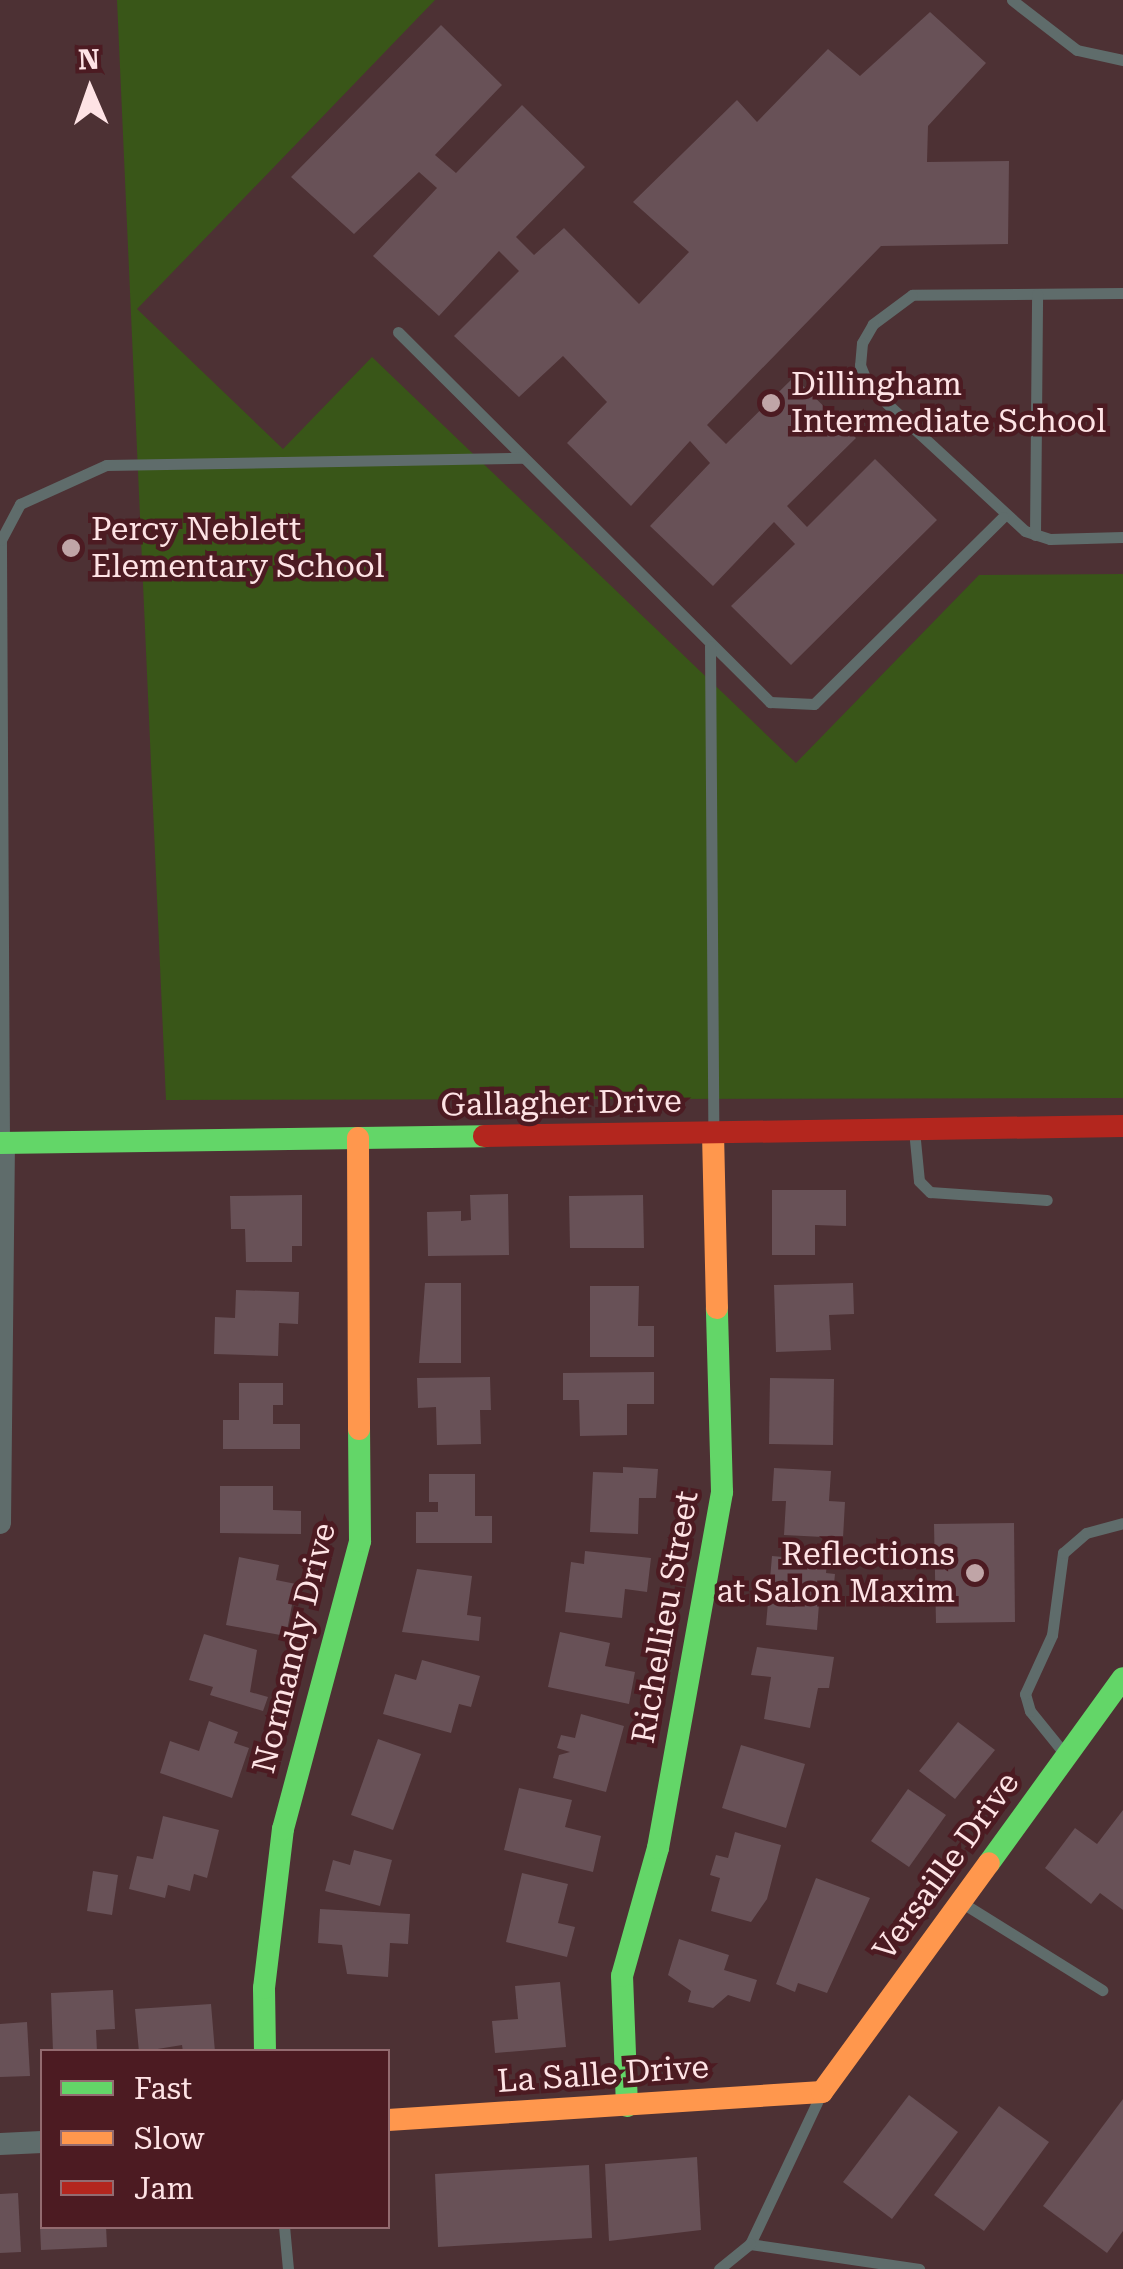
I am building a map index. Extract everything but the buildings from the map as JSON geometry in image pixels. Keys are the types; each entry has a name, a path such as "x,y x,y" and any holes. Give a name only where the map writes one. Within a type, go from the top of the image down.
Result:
{"street":[{"name":"Gallagher Drive","path":"2,1142 1123,1126"},
{"name":"Richellieu Street","path":"627,2106 622,1976 658,1848 722,1492 713,1133"},
{"name":"Normandy Drive","path":"265,2049 264,1988 282,1829 360,1541 358,1138"},
{"path":"0,1524 2,1142"},
{"name":"Versaille Drive","path":"822,2092 1123,1678"},
{"name":"La Salle Drive","path":"390,2120 822,2092"},
{"path":"0,2144 40,2142"}],"lane":[{"path":"1012,0 1077,50 1123,60"},
{"path":"1123,293 912,296 890,307 862,343 860,365 869,387 1002,516 1035,534 1123,537"},
{"path":"1035,534 1037,294"},
{"path":"398,332 770,702 814,704 1002,516"},
{"path":"2,1142 1,540 20,504 106,465 523,458"},
{"path":"710,646 713,1133"},
{"path":"914,1130 920,1181 930,1192 1047,1200"},
{"path":"1066,1756 1030,1712 1026,1694 1052,1635 1063,1554 1086,1533 1123,1523"},
{"path":"960,1902 1102,1990"},
{"path":"719,2269 750,2244 822,2092"},
{"path":"284,2229 288,2269"},
{"path":"750,2244 919,2269"}],"green space":[{"path":"117,0 435,0 137,309 283,449 372,357 796,763 979,575 1123,574 1123,1098 166,1100"}],"traffic: fast":[{"path":"0,1143 484,1136"},
{"path":"627,2106 622,1976 658,1848 722,1492 717,1308"},
{"path":"265,2049 264,1988 283,1829 360,1541 359,1429"},
{"path":"989,1863 1123,1678"}],"traffic: slow":[{"path":"713,1133 717,1308"},
{"path":"358,1138 359,1429"},
{"path":"390,2120 822,2092 989,1863"}],"traffic: jam":[{"path":"484,1136 1123,1126"}],"place":[{"name":"Dillingham Intermediate School","path":"771,403"},
{"name":"Percy Neblett Elementary School","path":"71,548"},
{"name":"Reflections at Salon Maxim","path":"975,1573"}]}
